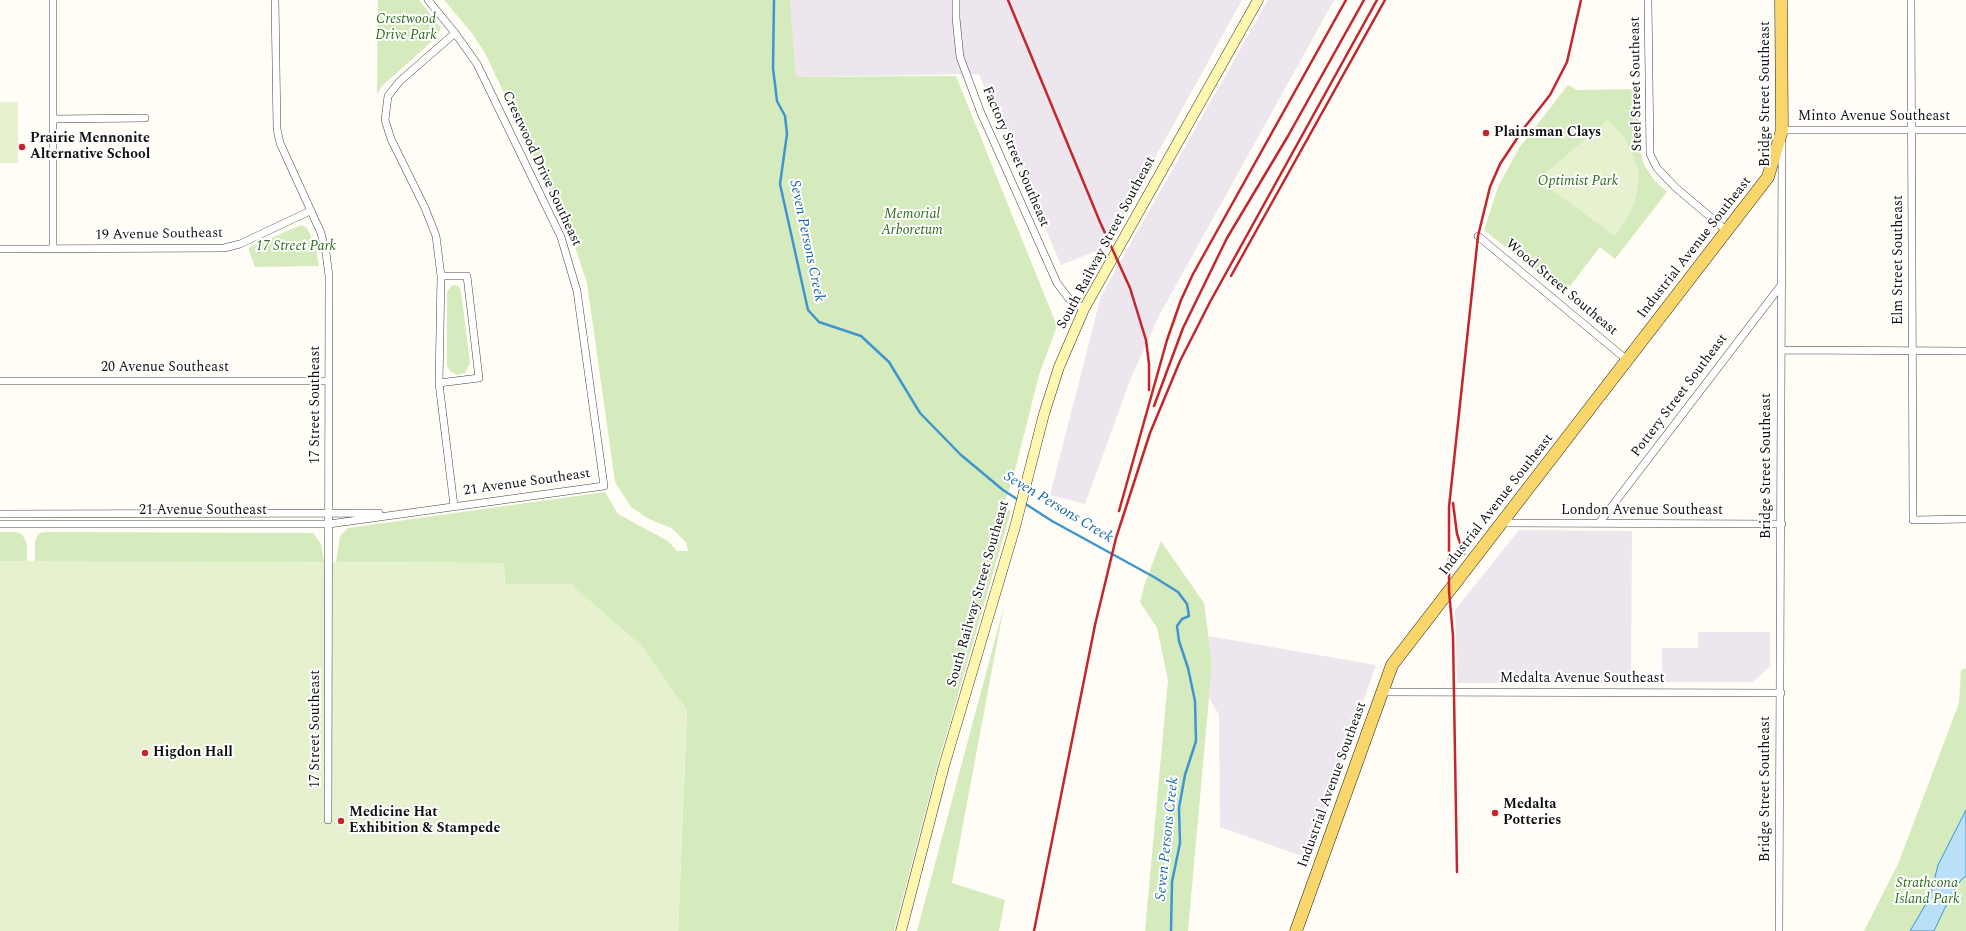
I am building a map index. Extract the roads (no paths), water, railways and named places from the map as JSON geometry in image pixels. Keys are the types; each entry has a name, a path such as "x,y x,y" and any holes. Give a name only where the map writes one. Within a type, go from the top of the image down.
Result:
{"main road":[{"name":"Bridge Street Southeast","path":"1781,0 1782,130"},
{"name":"Industrial Avenue Southeast","path":"1296,931 1392,665 1768,177 1782,130"}],"street":[{"path":"53,0 54,249"},
{"name":"17 Street Southeast","path":"275,0 277,129 280,144 323,240 330,276 328,820"},
{"name":"Crestwood Drive Southeast","path":"428,0 455,33 477,64 561,237 577,290 604,486"},
{"name":"Factory Street Southeast","path":"956,0 956,18 960,57 981,113 1057,284 1065,296 1084,309"},
{"name":"South Railway Street Southeast","path":"901,931 944,766 1017,518 1044,414 1059,367 1084,309 1258,0"},
{"name":"Steel Street Southeast","path":"1648,0 1650,154 1657,168 1676,187 1727,231"},
{"name":"Elm Street Southeast","path":"1911,0 1913,520 1966,519"},
{"path":"454,506 440,383 441,276 436,236 425,208 391,139 385,120 388,96 400,82 455,33"},
{"path":"53,119 145,118"},
{"name":"Minto Avenue Southeast","path":"1782,130 1966,130"},
{"name":"Bridge Street Southeast","path":"1780,931 1782,130"},
{"name":"19 Avenue Southeast","path":"0,249 224,248 240,244 310,211"},
{"name":"Wood Street Southeast","path":"1478,236 1627,360"},
{"path":"440,383 479,378 467,276 441,276"},
{"name":"Pottery Street Southeast","path":"1599,523 1782,284"},
{"path":"1782,350 1966,351"},
{"name":"20 Avenue Southeast","path":"0,381 329,381"},
{"name":"21 Avenue Southeast","path":"0,524 329,524 604,486"},
{"name":"21 Avenue Southeast","path":"0,514 406,513"},
{"name":"London Avenue Southeast","path":"1501,523 1782,524"},
{"name":"Medalta Avenue Southeast","path":"1382,692 1781,693"}],"water":[{"path":"1966,810 1966,876 1961,880 1951,895 1934,931 1910,931 1930,897 1938,865"}],"waterway":[{"name":"Seven Persons Creek","path":"774,0 773,68 777,101 785,116 787,134 780,184 808,310 819,322 861,336 889,362 920,413 961,455 1003,490 1020,501"},
{"name":"Seven Persons Creek","path":"1024,503 1052,521 1154,577 1178,592 1187,604 1189,616 1182,619 1177,626 1179,641 1188,668 1195,701 1196,741 1185,775 1179,808 1180,843 1172,882 1171,931"}],"railway":[{"path":"1008,0 1100,222 1130,288 1146,340 1149,364 1149,390"},
{"path":"1119,511 1167,340 1181,300 1193,274 1346,0"},
{"path":"1154,406 1183,328 1227,238 1288,136 1364,0"},
{"path":"1034,931 1095,625 1116,538 1150,433 1180,361 1210,302 1377,0"},
{"path":"1231,276 1385,0"},
{"path":"1457,872 1453,636 1449,591 1449,507 1478,236 1490,187 1500,164 1524,128 1550,95 1567,62 1581,0"},
{"path":"1453,503 1457,534 1464,554"}],"place":[{"name":"Plainsman Clays","path":"1486,133"},
{"name":"Prairie Mennonite Alternative School","path":"22,147"},
{"name":"Higdon Hall","path":"145,753"},
{"name":"Medalta Potteries","path":"1495,813"},
{"name":"Medicine Hat Exhibition & Stampede","path":"341,821"}],"park label":[{"name":"Crestwood Drive Park","path":"406,28"},
{"name":"Optimist Park","path":"1578,182"},
{"name":"Memorial Arboretum","path":"912,224"},
{"name":"17 Street Park","path":"296,247"},
{"name":"Strathcona Island Park","path":"1927,892"}]}
